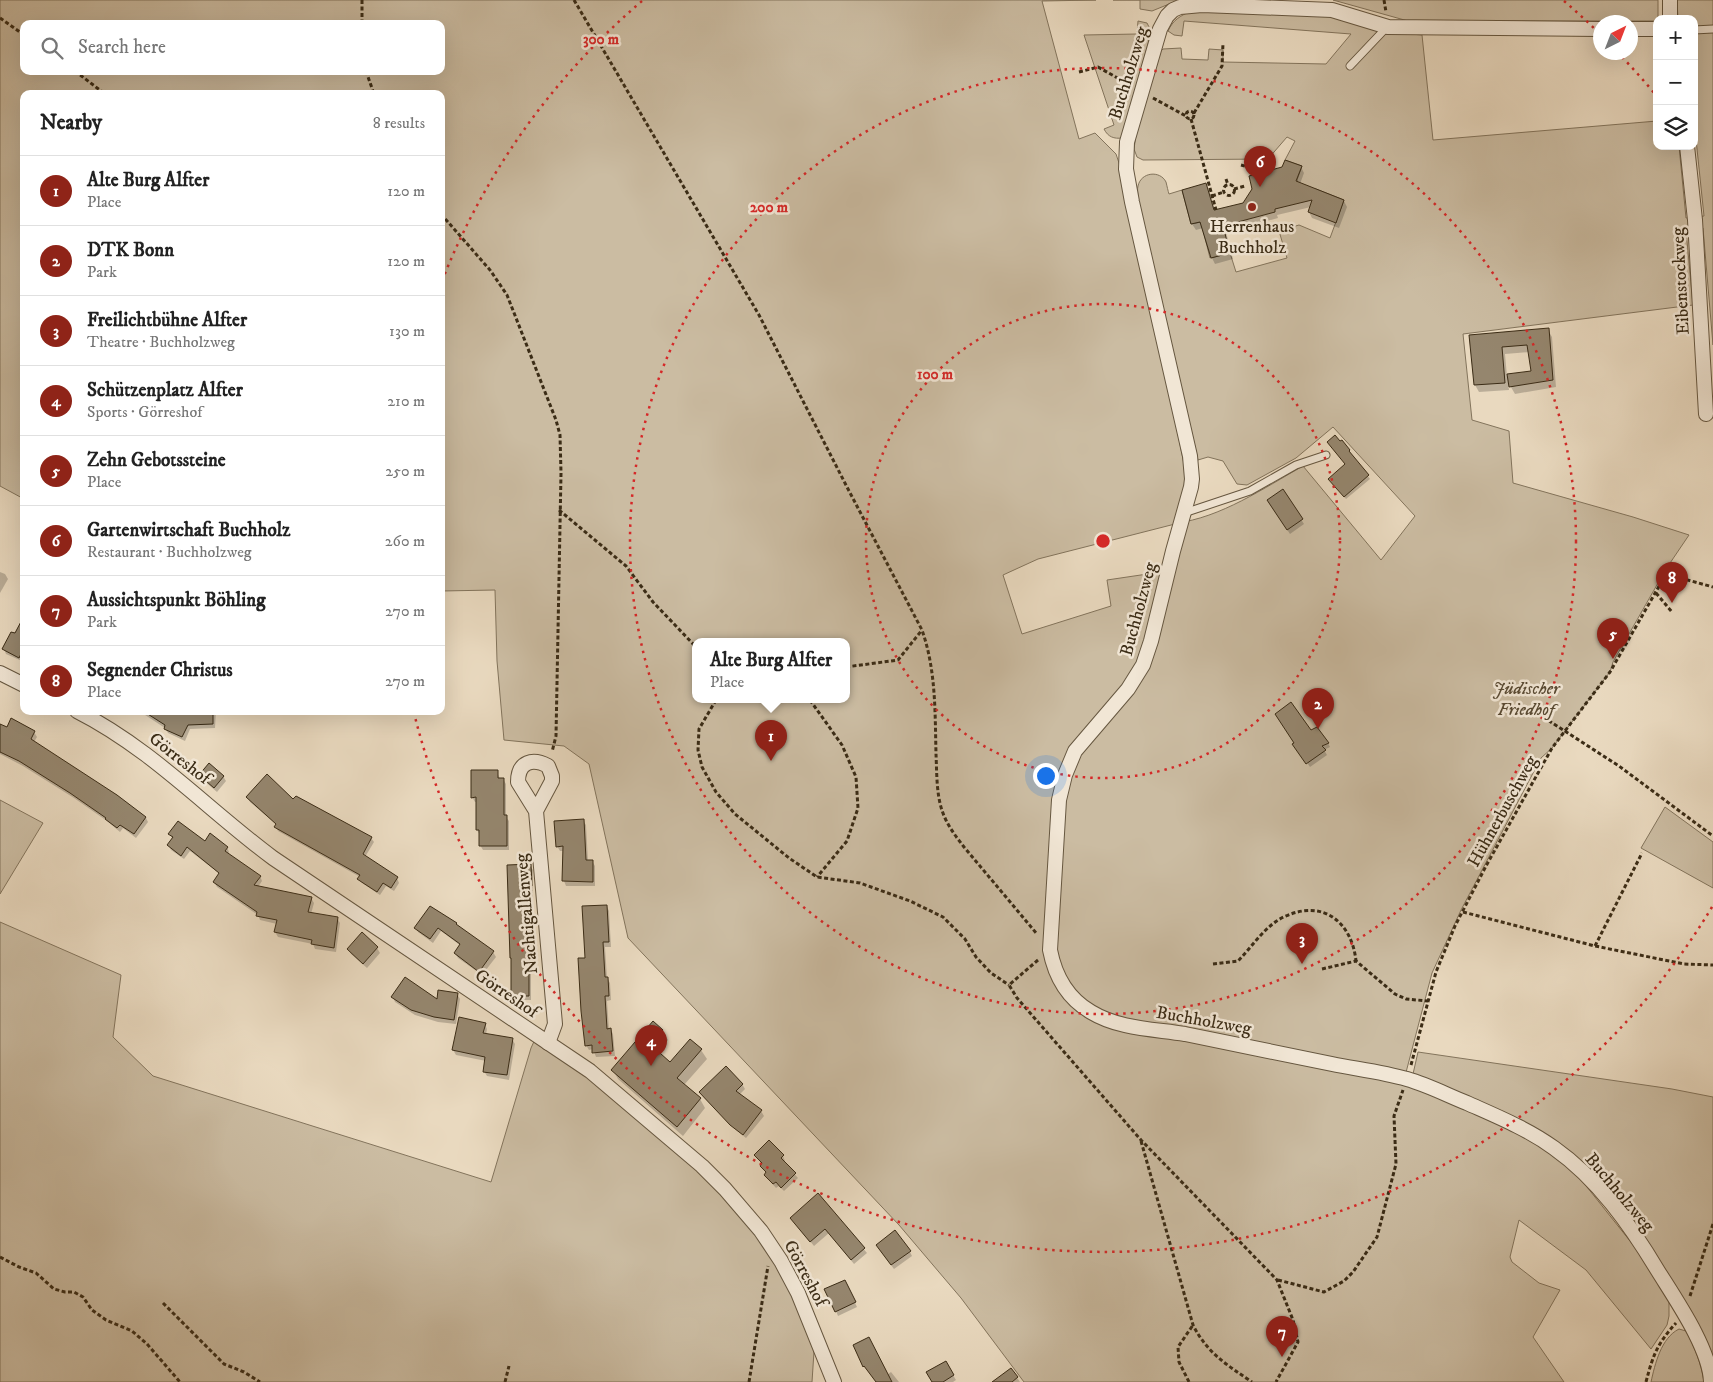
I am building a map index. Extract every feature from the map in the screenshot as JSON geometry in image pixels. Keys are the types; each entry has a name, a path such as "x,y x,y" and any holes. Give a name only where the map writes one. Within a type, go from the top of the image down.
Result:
{"street":[{"path":"1670,0 1670,15"},
{"name":"Buchholzweg","path":"1593,29 1388,27 1346,13 1324,9 1202,5 1180,7 1167,16 1163,22 1130,130 1126,163 1132,202 1190,456 1192,479 1152,641 1143,665 1128,689 1075,751 1061,788 1050,950 1056,972 1068,993 1092,1013 1109,1020 1130,1026 1183,1034 1407,1079 1483,1110 1553,1147 1591,1181 1623,1218 1654,1264 1684,1314 1706,1357 1711,1382"},
{"path":"1638,29 1653,30"},
{"name":"Eibenstockweg","path":"1687,150 1695,220 1706,414"},
{"path":"0,673 20,683"},
{"name":"Görreshof","path":"84,715 133,745 168,771 240,833 273,858 548,1043 602,1082 702,1166 726,1189 761,1231 782,1261 798,1293 834,1382"},
{"name":"Nachtigallenweg","path":"548,766 534,761 527,763 519,771 518,776 518,782 536,811 554,1024 548,1043"},
{"path":"536,811 552,781 548,766"}],"lane":[{"path":"1350,66 1388,27"},
{"path":"1698,30 1713,30"},
{"path":"1184,514 1250,491 1296,466 1326,455"}],"path":[{"path":"362,0 362,20"},
{"path":"574,0 759,315 922,630 928,646 934,678 937,781 944,817 964,847 1050,950 1009,985"},
{"path":"0,18 20,32"},
{"path":"1191,119 1194,117 1194,113 1222,66 1223,43"},
{"path":"81,75 100,90"},
{"path":"367,75 373,90"},
{"path":"1194,113 1188,111 1186,114 1187,118 1191,119 1216,210"},
{"path":"1241,165 1248,167 1250,172 1258,170 1260,167 1267,167 1271,162"},
{"path":"1226,179 1228,185"},
{"path":"1224,192 1225,187 1228,185"},
{"path":"1228,185 1233,186 1234,189"},
{"path":"1234,189 1246,186"},
{"path":"1224,192 1229,196 1234,193 1234,189"},
{"path":"1212,196 1224,192"},
{"path":"445,219 490,270 507,295 551,405 560,435 561,473 556,736 548,766"},
{"path":"559,510 626,566 653,602 692,643"},
{"name":"Hühnerbuschweg","path":"1277,1280 1324,1292 1344,1281 1353,1272 1377,1237 1396,1164 1394,1116 1407,1079 1436,972 1486,866 1552,748 1610,672 1666,574 1713,587"},
{"path":"1656,593 1672,612"},
{"path":"850,666 898,660 922,630"},
{"path":"714,703 699,729 698,750 702,767 711,784 735,814 789,858 818,877 860,884 910,901 943,917 965,939 976,957 991,973 1009,985 1016,998 1141,1140 1277,1280 1293,1320 1298,1342 1276,1382"},
{"path":"812,703 842,745 849,761 856,778 858,808 847,841 818,877"},
{"path":"1543,716 1619,766 1713,836"},
{"path":"1595,946 1642,853"},
{"path":"1213,964 1238,961 1274,923 1286,916 1312,910 1323,911 1334,917 1342,925 1355,949 1356,961 1395,994 1406,999 1428,1001"},
{"path":"1463,912 1595,946 1684,964 1713,965"},
{"path":"1322,969 1356,961"},
{"path":"1141,1140 1193,1325 1210,1351 1252,1382"},
{"path":"1646,1382 1658,1344 1684,1314 1713,1224"},
{"path":"749,1382 771,1246"},
{"path":"0,1257 36,1273 54,1289 74,1292 83,1297 92,1310 106,1320 132,1331 147,1344 178,1381"},
{"path":"163,1303 224,1364 244,1372 260,1382"},
{"path":"1189,1382 1179,1362 1178,1347 1193,1325"},
{"path":"505,1382 509,1366"}],"green space":[{"name":"Jüdischer Friedhof","path":"0,0 1096,0 1042,1 1079,139 1095,133 1116,154 1121,169 1159,340 1186,474 1184,498 1176,523 1192,520 1225,509 1303,466 1381,560 1415,516 1333,427 1296,458 1247,485 1237,484 1223,461 1208,457 1198,460 1138,198 1138,189 1143,178 1147,175 1155,174 1166,182 1169,194 1182,190 1191,224 1201,222 1210,258 1230,253 1236,272 1287,258 1279,231 1299,225 1330,238 1344,200 1316,189 1299,186 1297,180 1302,166 1285,160 1295,141 1287,137 1268,159 1143,160 1137,157 1134,149 1137,128 1158,54 1163,49 1181,48 1182,59 1208,60 1209,49 1223,50 1223,62 1326,64 1351,34 1184,21 1182,36 1174,35 1168,31 1170,27 1177,19 1191,11 1325,15 1389,32 1422,35 1433,140 1653,121 1653,150 1679,150 1686,218 1704,216 1697,150 1698,15 1678,15 1677,0 1713,0 1713,345 1703,228 1686,230 1693,305 1463,334 1472,420 1509,431 1513,483 1689,535 1666,569 1613,662 1610,672 1552,748 1541,758 1461,910 1432,973 1404,1080 1448,1098 1541,1145 1583,1182 1638,1251 1669,1300 1667,1325 1651,1349 1586,1270 1519,1220 1510,1257 1512,1262 1539,1283 1560,1290 1533,1337 1564,1382 1024,1382 961,1298 899,1225 628,938 589,764 564,746 504,740 497,661 495,590 445,591 445,90 20,90 20,497 0,486","holes":["1175,524 1161,572 1107,580 1111,606 1022,634 1003,575 1038,559"]},
{"path":"1140,0 1179,0 1152,11 1140,9"},
{"path":"1333,0 1658,0 1658,15 1653,15 1653,21 1638,21 1638,15 1593,15 1593,21 1408,21"},
{"path":"1138,21 1147,23 1150,29 1150,37 1122,138 1114,138 1109,136 1104,129 1114,125 1084,35 1137,34"},
{"path":"0,800 43,823 0,894"},
{"path":"1665,807 1713,842 1713,888 1641,848"},
{"path":"0,922 121,975 113,1037 153,1076 491,1182 531,1048 537,1035 621,1097 761,1231 815,1336 812,1382 0,1382"},
{"path":"1418,1052 1672,1089 1713,1097 1713,1363 1690,1309 1632,1222 1589,1170 1413,1074"},
{"path":"1679,1329 1686,1331 1692,1343 1704,1382 1651,1382 1663,1345"}],"building":[{"path":"1285,160 1302,166 1296,181 1344,200 1336,223 1308,212 1312,200 1275,209 1275,212 1223,226 1230,253 1211,258 1200,222 1191,224 1182,190 1206,183 1214,210 1243,203 1252,189 1249,176 1282,167"},
{"path":"1549,328 1553,380 1509,387 1507,374 1531,371 1527,345 1502,347 1505,383 1474,385 1469,335"},
{"path":"1335,435 1340,441 1342,440 1369,475 1344,497 1328,479 1345,464 1327,442"},
{"path":"1283,489 1303,519 1287,530 1267,500"},
{"path":"20,624 19,658 2,649 11,632 15,633"},
{"path":"1291,702 1311,730 1317,727 1329,743 1322,746 1326,750 1306,764 1275,714"},
{"path":"149,715 213,715 213,724 188,725 182,737 164,729 165,725"},
{"path":"11,718 35,731 31,739 117,795 146,817 134,834 120,825 117,828 70,793 19,761 0,752 0,724 7,727"},
{"path":"209,763 224,776 214,788 199,775"},
{"path":"471,770 498,770 498,778 504,778 504,815 507,815 507,846 479,846 479,830 476,830 476,797 471,798"},
{"path":"267,774 293,799 296,796 372,837 363,854 398,877 391,888 383,883 377,892 357,879 360,875 274,827 276,824 246,797"},
{"path":"584,819 586,860 593,860 593,882 562,881 563,846 556,847 554,821"},
{"path":"178,821 205,841 210,833 228,847 225,851 261,876 254,885 312,897 308,912 338,917 334,948 311,944 312,940 274,932 277,920 256,916 257,912 213,882 219,873 187,847 181,856 167,845 173,837 168,834"},
{"path":"531,864 530,936 534,936 534,958 529,958 529,996 511,996 507,865"},
{"path":"607,905 609,942 603,942 605,977 608,977 609,996 605,996 607,1029 611,1028 613,1051 592,1053 592,1045 585,1046 581,1011 578,958 585,958 582,906"},
{"path":"430,906 457,923 494,951 479,972 454,953 460,944 438,928 430,939 414,928"},
{"path":"362,932 378,947 363,964 347,949"},
{"path":"405,977 437,999 438,990 458,993 454,1020 434,1017 411,1010 391,997"},
{"path":"459,1017 486,1023 483,1033 513,1038 507,1075 483,1072 485,1057 452,1050"},
{"path":"653,1021 663,1030 651,1045 670,1062 690,1039 702,1049 677,1078 701,1098 677,1127 611,1070"},
{"path":"726,1066 743,1084 736,1091 762,1110 743,1135 730,1125 699,1092"},
{"path":"769,1140 784,1155 781,1158 796,1173 781,1188 776,1182 773,1184 764,1175 766,1172 760,1166 762,1163 754,1155"},
{"path":"818,1193 865,1248 851,1260 825,1229 810,1242 790,1218"},
{"path":"895,1230 911,1251 891,1265 876,1245"},
{"path":"845,1280 856,1302 835,1312 824,1289"},
{"path":"869,1337 892,1382 876,1382 863,1367 853,1345"},
{"path":"946,1361 954,1375 943,1382 932,1382 926,1372"},
{"path":"1011,1368 1018,1377 1012,1382 992,1382"}],"place":[{"name":"Gartenwirtschaft Buchholz","path":"1260,187"},
{"name":"Herrenhaus Buchholz","path":"1252,207"},
{"name":"Segnender Christus","path":"1672,603"},
{"name":"Zehn Gebotssteine","path":"1613,659"},
{"name":"DTK Bonn","path":"1318,729"},
{"name":"Alte Burg Alfter","path":"771,761"},
{"name":"Freilichtbühne Alfter","path":"1302,964"},
{"name":"Schützenplatz Alfter","path":"651,1066"},
{"name":"Aussichtspunkt Böhling","path":"1282,1357"}]}
